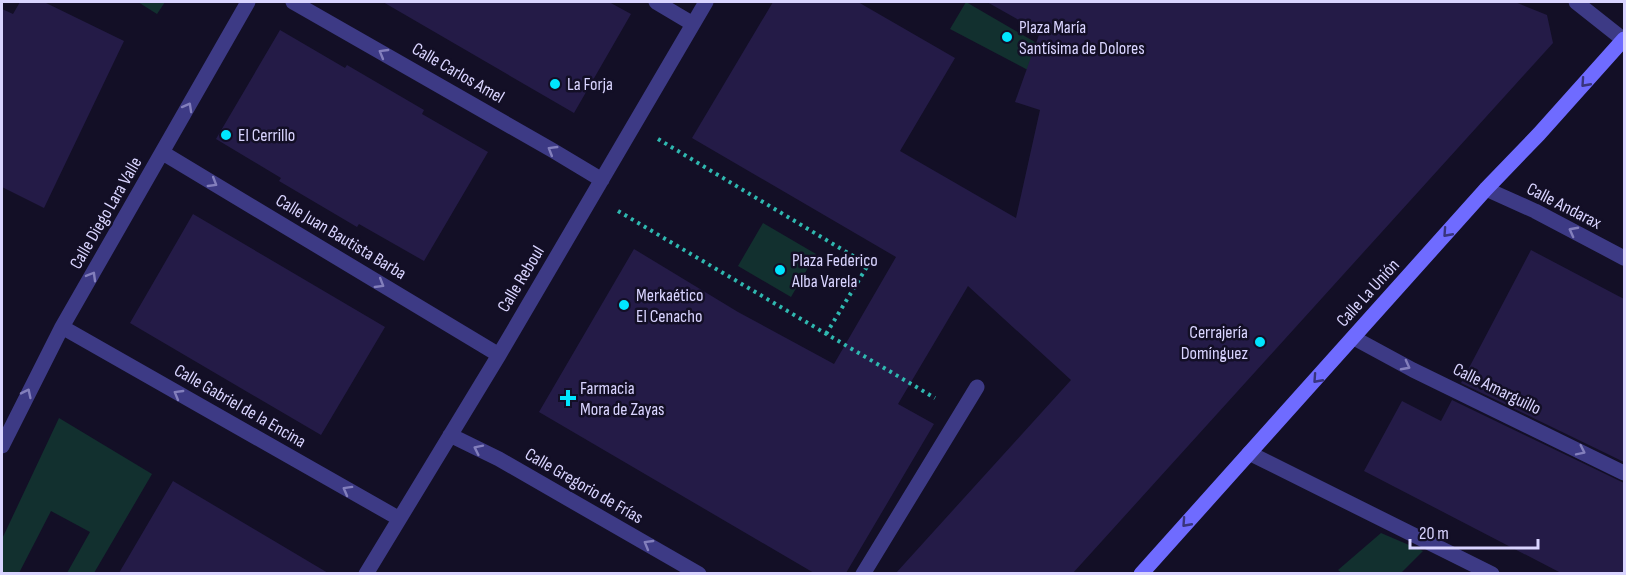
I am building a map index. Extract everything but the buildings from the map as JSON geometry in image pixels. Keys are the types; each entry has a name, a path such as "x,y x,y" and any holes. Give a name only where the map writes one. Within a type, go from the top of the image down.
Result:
{"main road":[{"name":"Calle La Unión","path":"1141,573 1486,189 1624,40"}],"street":[{"name":"Calle Diego Lara Valle","path":"2,446 62,327 248,2"},
{"name":"Calle Carlos Amel","path":"293,2 602,180"},
{"path":"656,2 693,24"},
{"name":"Calle Reboul","path":"366,573 398,518 427,476 706,2"},
{"path":"1576,2 1624,40"},
{"name":"Calle Juan Bautista Barba","path":"163,153 499,355"},
{"name":"Calle Andarax","path":"1486,189 1535,211 1624,258"},
{"name":"Calle Gabriel de la Encina","path":"62,327 398,518"},
{"name":"Calle Amarguillo","path":"1354,338 1413,370 1624,472"},
{"path":"863,573 977,387"},
{"name":"Calle Gregorio de Frías","path":"450,435 498,459 699,573"},
{"path":"1250,453 1492,573"}],"path":[{"path":"683,155 868,265 826,334"},
{"path":"645,227 961,414"}],"green space":[{"path":"138,2 165,2 157,14"},
{"name":"Plaza María Santísima de Dolores","path":"966,2 1057,55 1047,80 950,29"},
{"path":"763,223 816,254 791,297 738,266"},
{"path":"59,418 152,474 94,573 67,573 90,532 51,511 19,573 3,573 2,539"},
{"path":"1381,533 1423,551 1401,573 1342,573 1338,570"}],"place":[{"name":"Plaza María Santísima de Dolores","path":"1007,37"},
{"name":"La Forja","path":"555,84"},
{"name":"El Cerrillo","path":"226,135"},
{"name":"Plaza Federico Alba Varela","path":"780,270"},
{"name":"Merkaético El Cenacho","path":"624,305"},
{"name":"Cerrajería Domínguez","path":"1260,342"},
{"name":"Farmacia Mora de Zayas","path":"568,398"}]}
